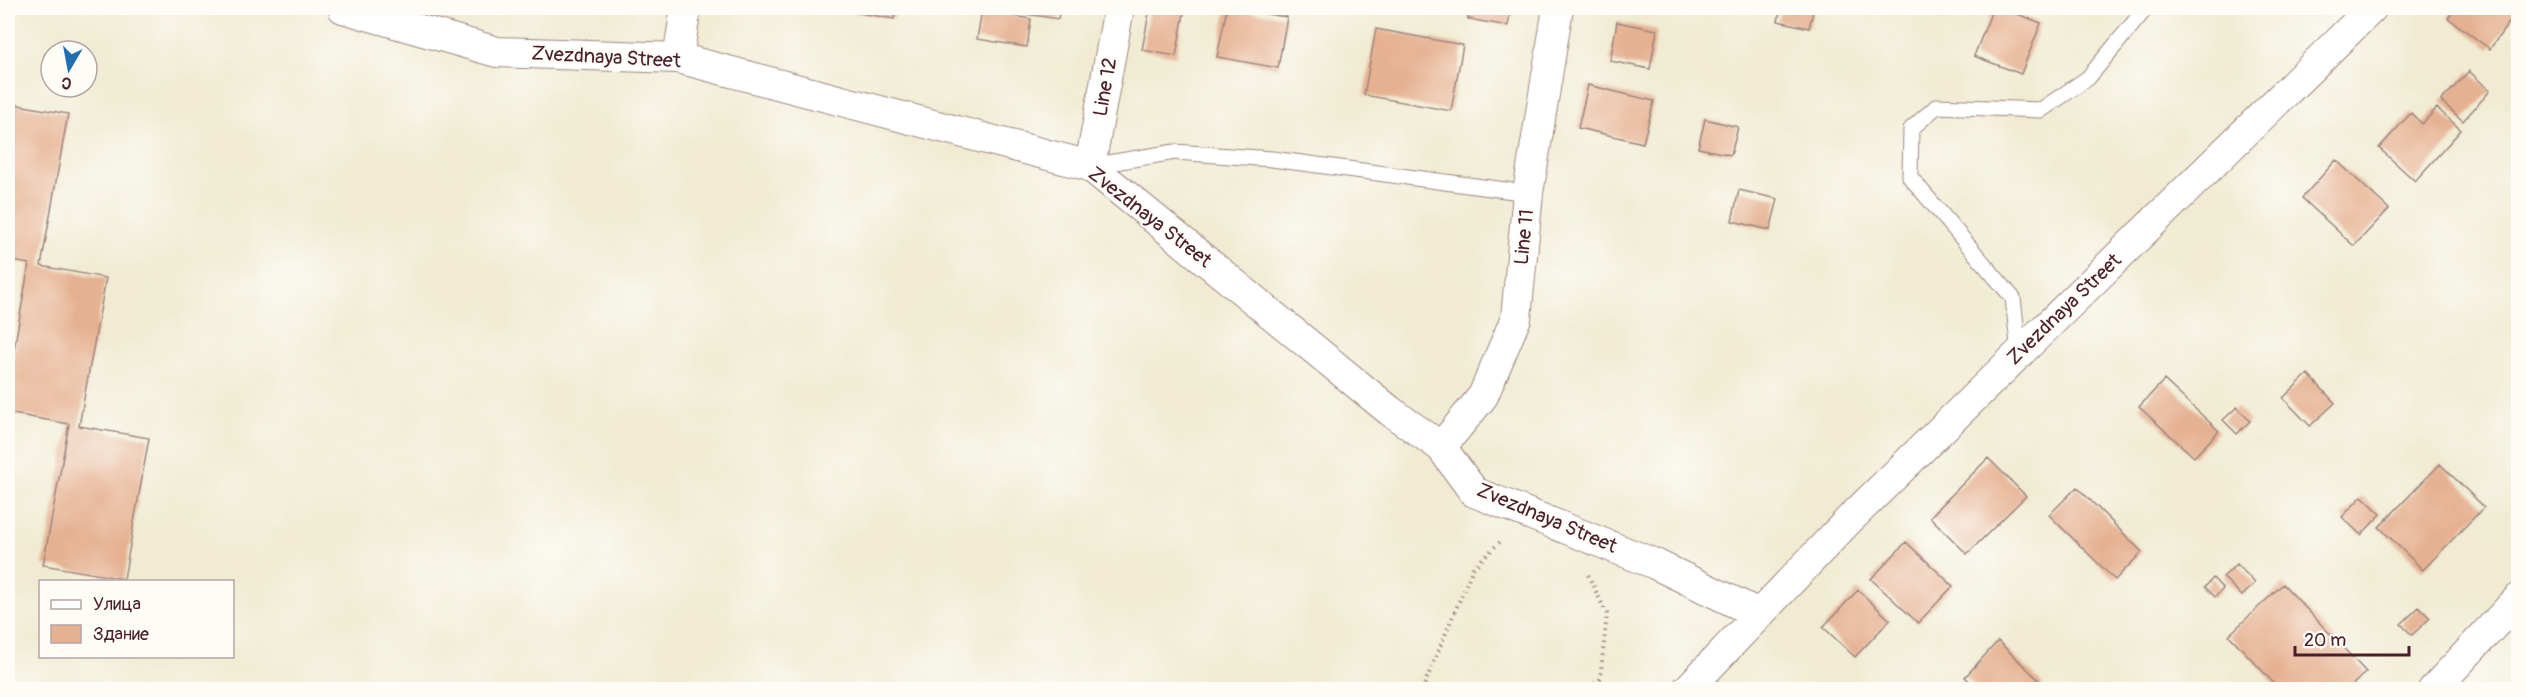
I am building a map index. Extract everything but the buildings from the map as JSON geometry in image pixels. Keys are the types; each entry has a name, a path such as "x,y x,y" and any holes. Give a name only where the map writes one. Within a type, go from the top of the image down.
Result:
{"street":[{"name":"Zvezdnaya Street","path":"343,8 497,52 678,58 1090,166 1390,411 1441,447 1474,492 1655,564 1759,614"},
{"path":"678,58 686,8"},
{"name":"Line 12","path":"1090,166 1119,8"},
{"name":"Line 11","path":"1441,447 1483,396 1515,318 1528,193 1558,8"},
{"name":"Zvezdnaya Street","path":"1687,690 1848,521 2372,8"},
{"path":"2433,690 2518,599"}],"lane":[{"path":"2019,354 2013,298 1910,177 1911,129 1936,106 2041,110 2088,78 2146,8"},
{"path":"1090,166 1175,152 1272,159 1528,193"}],"path":[{"path":"1422,690 1473,568 1506,536 1512,507"},
{"path":"1566,528 1607,614 1599,690"},
{"path":"1585,690 1600,679"}]}
